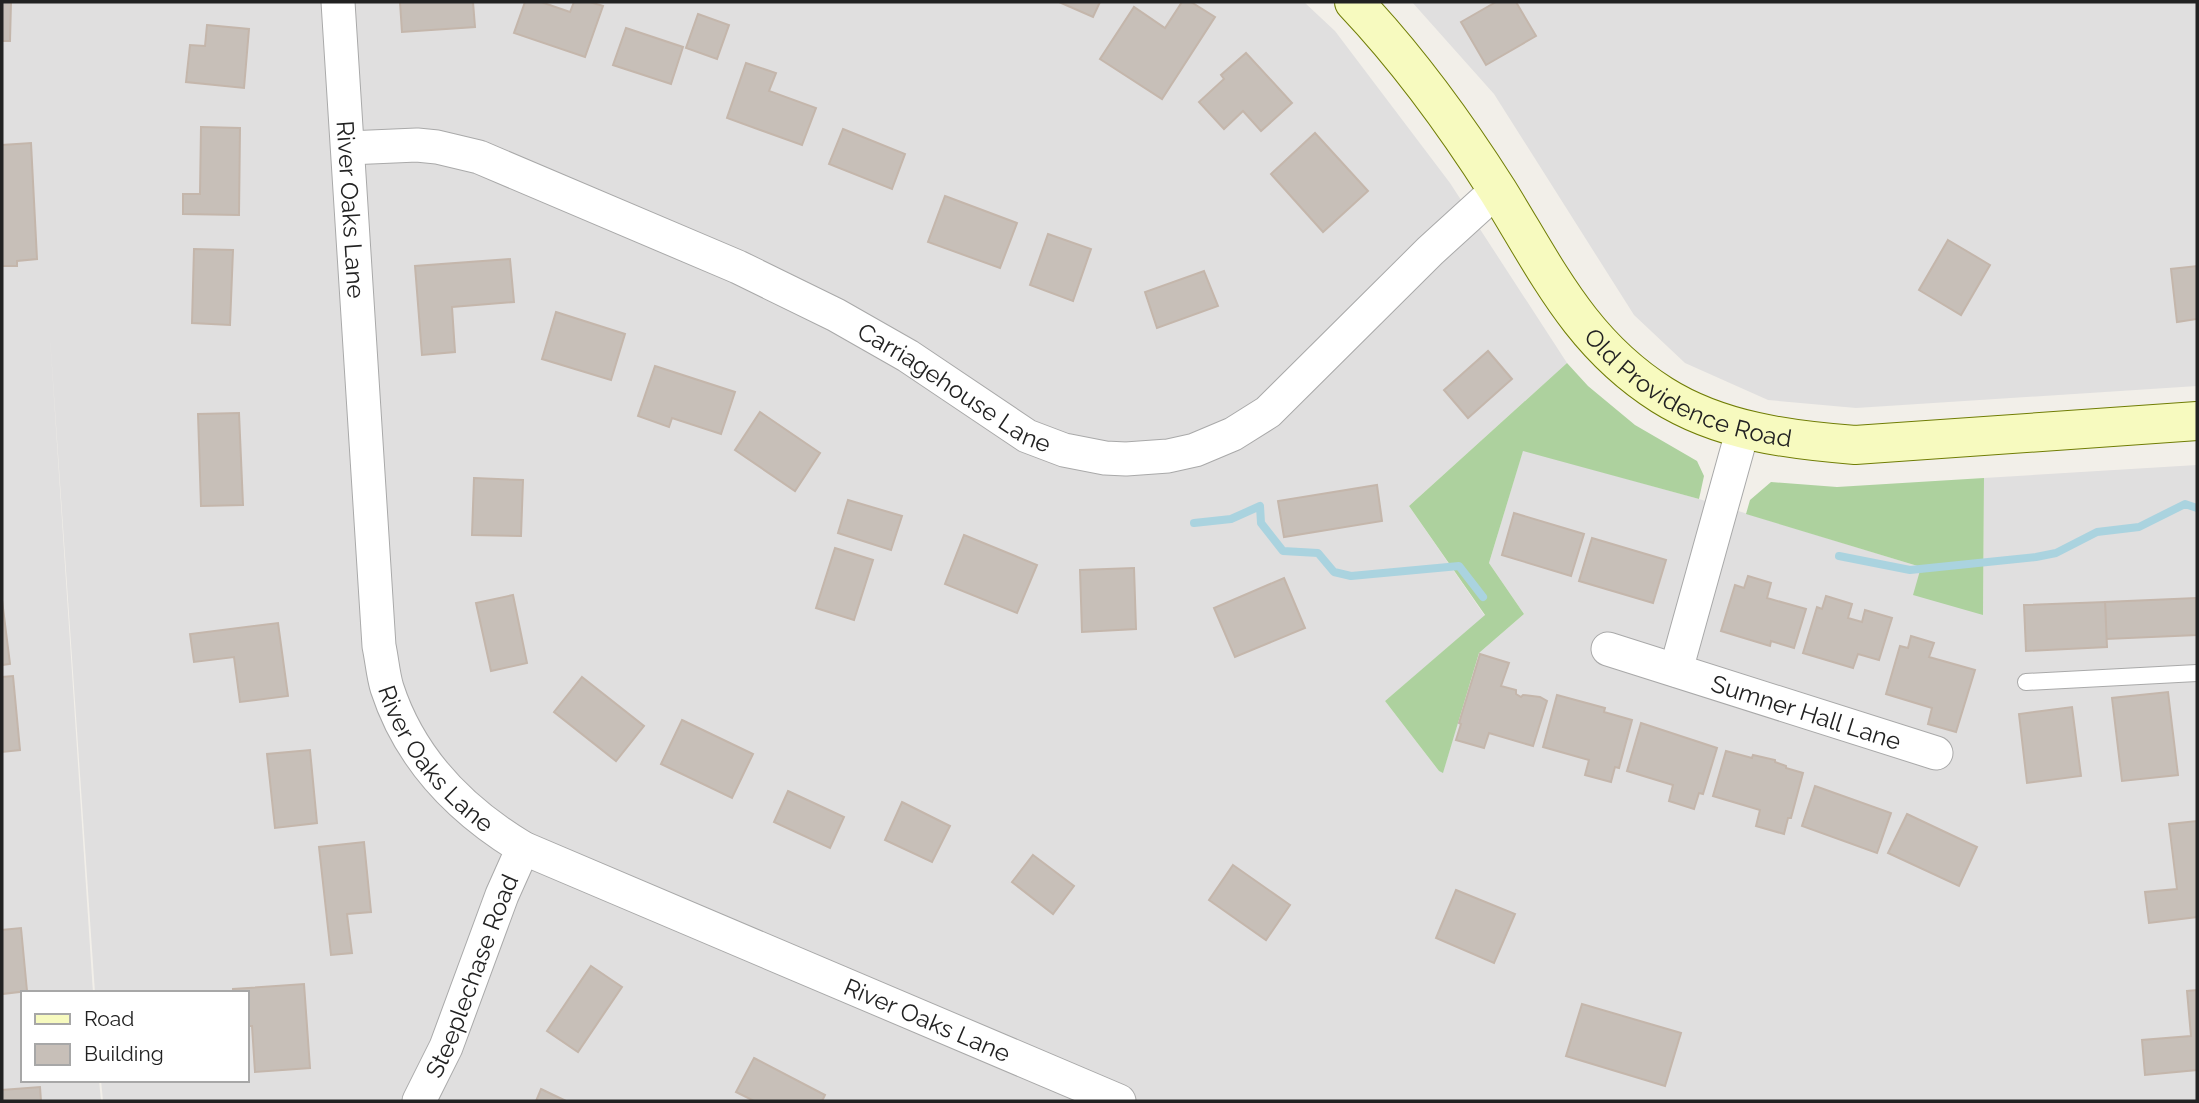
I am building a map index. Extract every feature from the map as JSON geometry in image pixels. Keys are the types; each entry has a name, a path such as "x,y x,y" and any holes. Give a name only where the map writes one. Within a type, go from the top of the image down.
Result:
{"street":[{"name":"River Oaks Lane","path":"338,2 379,646 387,686 401,724 413,745 457,800 493,830 523,848 1119,1101"},
{"name":"Old Providence Road","path":"1354,2 1445,113 1497,190 1573,314 1600,345 1664,397 1743,429 1798,441 1855,445 2197,421"},
{"name":"Carriagehouse Lane","path":"348,148 417,145 479,157 725,262 836,315 908,356 1027,436 1064,450 1126,459 1168,456 1195,450 1233,434 1268,412 1430,251 1497,190"},
{"path":"1676,670 1743,429"},
{"name":"Sumner Hall Lane","path":"1608,649 1936,753"},
{"name":"Steeplechase Road","path":"419,1101 446,1047 502,895 523,848"}],"lane":[{"path":"2026,682 2197,673"}],"shaded area":[{"path":"2,2 1304,2 1335,31 1450,183 1567,363 1409,506 1485,616 1385,701 1439,771 1443,772 1479,653 1524,614 1489,563 1523,450 1699,499 1921,567 1983,615 1984,478 2197,465 2197,1101 103,1101 101,1082 248,1082 248,991 95,991 50,337 93,991 21,991 21,1082 99,1082 101,1101 2,1101"},
{"path":"1412,2 2197,2 2197,386 1856,408 1768,400 1685,363 1634,315 1494,94"}],"green space":[{"path":"1567,363 1588,386 1635,425 1697,461 1704,476 1699,499 1523,451 1489,563 1524,614 1479,653 1443,773 1385,701 1485,615 1409,506"},
{"path":"1984,478 1983,615 1913,595 1921,567 1746,514 1750,500 1771,482 1837,487"}],"building":[{"path":"2,2 11,2 10,41 2,41"},
{"path":"400,2 473,2 475,27 402,32"},
{"path":"525,2 541,2 570,12 574,2 590,2 603,6 585,57 514,33"},
{"path":"1059,2 1100,2 1093,17"},
{"path":"1182,2 1191,2 1215,17 1162,99 1100,59 1134,7 1165,28"},
{"path":"1496,2 1516,2 1536,36 1486,65 1461,22"},
{"path":"698,14 729,25 717,59 686,48"},
{"path":"207,25 249,29 244,88 186,82 190,45 205,46"},
{"path":"626,28 683,47 671,84 613,65"},
{"path":"1246,53 1292,103 1261,131 1243,111 1224,129 1199,102 1224,79 1221,75"},
{"path":"746,63 776,73 769,91 816,108 802,145 727,118"},
{"path":"201,127 240,128 239,215 183,214 183,194 200,194"},
{"path":"843,129 905,154 892,189 829,164"},
{"path":"1315,133 1368,191 1323,232 1271,174"},
{"path":"31,143 37,259 17,261 17,266 2,266 2,145"},
{"path":"945,196 1017,223 1000,268 928,242"},
{"path":"1048,234 1091,249 1073,301 1030,285"},
{"path":"1948,240 1990,265 1961,315 1919,290"},
{"path":"194,249 233,250 230,325 192,323"},
{"path":"510,259 514,302 452,307 455,352 422,355 415,266"},
{"path":"2197,266 2197,319 2177,322 2171,269"},
{"path":"1204,271 1218,306 1157,328 1145,292"},
{"path":"556,312 625,334 611,380 542,359"},
{"path":"1488,351 1512,379 1468,418 1444,390"},
{"path":"655,366 735,392 721,434 672,418 669,427 638,416"},
{"path":"760,412 820,453 795,491 735,450"},
{"path":"239,413 243,505 201,506 198,414"},
{"path":"474,478 523,480 521,536 472,535"},
{"path":"1377,485 1382,521 1284,537 1278,501"},
{"path":"848,500 902,516 891,550 838,533"},
{"path":"1514,513 1584,534 1571,576 1502,555"},
{"path":"964,535 1037,565 1017,613 945,584"},
{"path":"1592,538 1666,560 1653,603 1579,581"},
{"path":"835,548 873,560 854,620 816,608"},
{"path":"1134,568 1136,629 1082,632 1080,570"},
{"path":"1748,576 1771,583 1767,598 1806,609 1794,648 1771,641 1770,646 1721,631 1735,585 1744,588"},
{"path":"1284,578 1305,628 1235,657 1214,608"},
{"path":"513,595 527,663 491,671 476,603"},
{"path":"1826,596 1852,604 1848,618 1862,622 1865,610 1892,618 1879,660 1858,654 1853,668 1803,653 1817,607 1822,609"},
{"path":"2196,598 2197,635 2106,639 2105,602"},
{"path":"2,600 10,664 2,665"},
{"path":"2105,602 2107,647 2026,651 2024,605"},
{"path":"278,623 288,696 240,702 234,657 194,662 190,634"},
{"path":"1911,636 1934,643 1929,657 1975,670 1956,732 1928,724 1932,708 1886,694 1900,646 1908,648"},
{"path":"1480,654 1509,663 1501,686 1516,690 1516,694 1521,697 1540,697 1547,701 1533,746 1489,733 1484,748 1456,740"},
{"path":"13,676 20,750 2,752 2,677"},
{"path":"582,677 644,726 616,761 554,712"},
{"path":"2168,692 2178,775 2122,781 2112,698"},
{"path":"1557,695 1605,708 1604,712 1632,720 1619,768 1615,767 1611,782 1585,775 1589,760 1543,747"},
{"path":"2072,707 2081,776 2027,783 2019,714"},
{"path":"682,720 753,754 732,798 661,764"},
{"path":"1641,723 1717,748 1703,794 1699,793 1694,809 1669,801 1673,785 1627,771"},
{"path":"310,750 317,823 275,828 267,754"},
{"path":"1726,751 1752,758 1753,755 1775,760 1786,768 1803,773 1784,834 1756,826 1760,810 1713,796"},
{"path":"1815,786 1891,813 1877,853 1802,826"},
{"path":"788,791 844,817 830,848 774,822"},
{"path":"902,802 950,826 932,862 885,840"},
{"path":"1907,814 1977,847 1959,886 1888,853"},
{"path":"2197,821 2197,917 2149,923 2145,892 2177,889 2169,824"},
{"path":"364,842 371,912 347,914 352,953 331,955 319,847"},
{"path":"1033,855 1074,886 1053,914 1012,882"},
{"path":"1233,865 1290,905 1266,940 1209,900"},
{"path":"1456,890 1515,914 1494,963 1436,938"},
{"path":"21,928 27,991 2,994 2,930"},
{"path":"591,966 622,987 578,1052 547,1031"},
{"path":"304,984 310,1068 255,1072 252,1026 248,1026 248,991 233,989"},
{"path":"2197,990 2197,1070 2145,1075 2142,1040 2191,1036 2187,991"},
{"path":"1582,1004 1681,1033 1665,1086 1566,1056"},
{"path":"754,1058 825,1095 822,1101 754,1101 736,1092"},
{"path":"40,1087 41,1101 2,1101 2,1090"},
{"path":"541,1089 566,1101 536,1101"}],"waterway":[{"path":"1839,556 1910,570 2036,557 2056,553 2097,532 2139,527 2185,504 2197,508"},
{"path":"1194,523 1231,519 1260,506 1261,523 1283,551 1318,553 1334,572 1351,576 1459,566 1483,597"}]}
